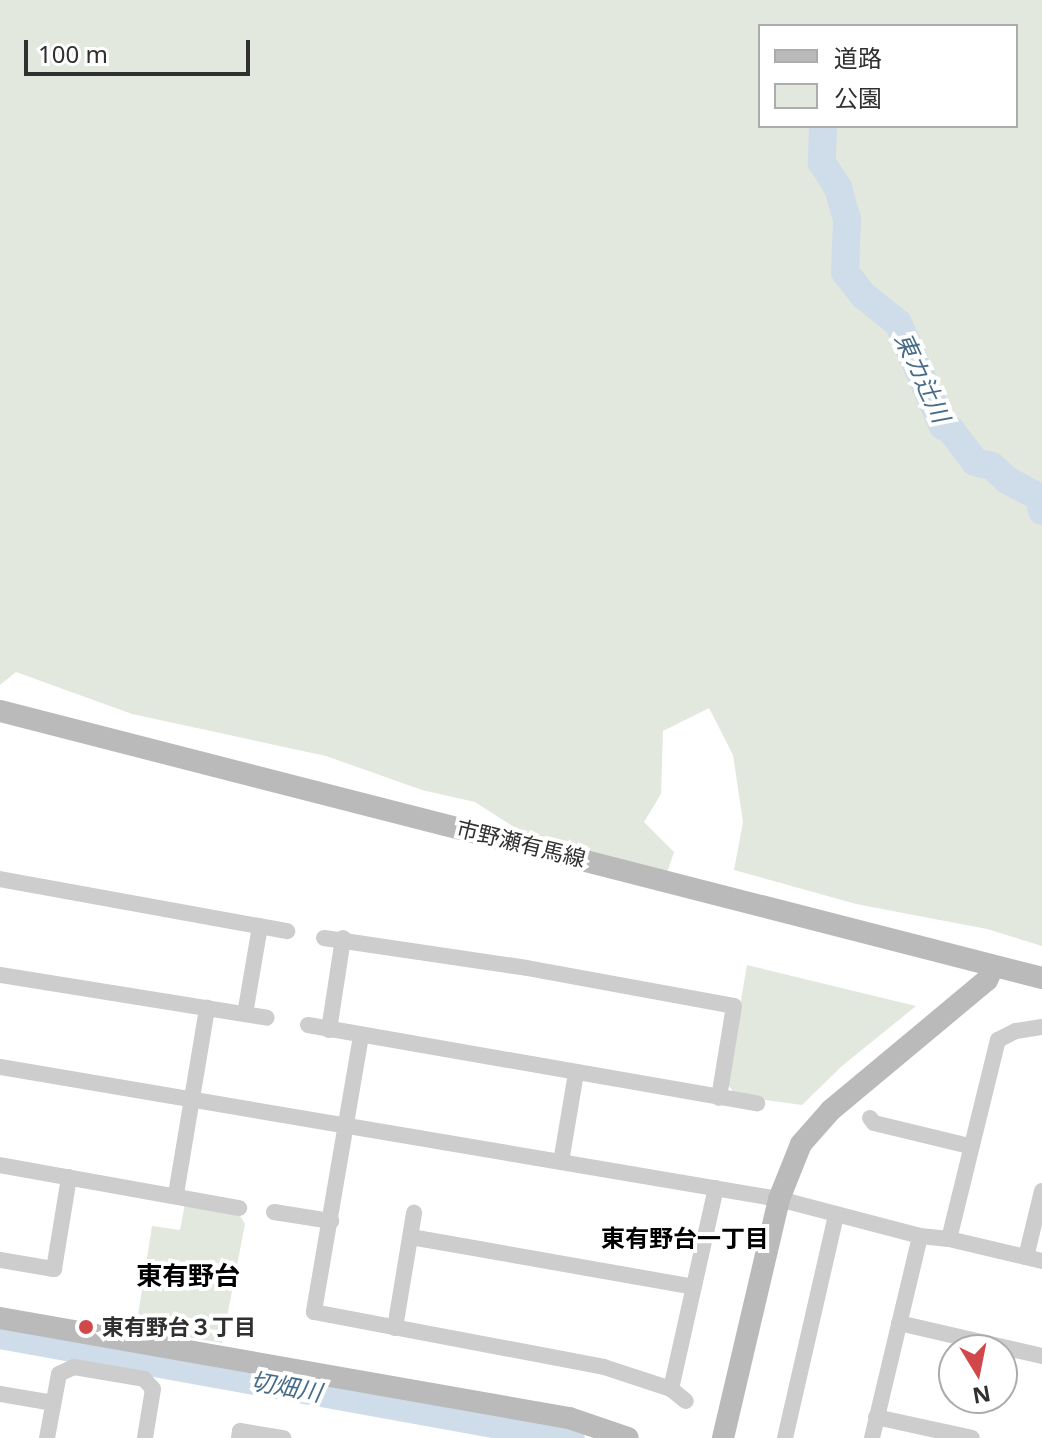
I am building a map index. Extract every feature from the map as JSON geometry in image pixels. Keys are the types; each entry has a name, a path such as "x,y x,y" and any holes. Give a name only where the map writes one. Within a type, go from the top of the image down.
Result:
{"street":[{"name":"市野瀬有馬線","path":"0,711 503,837 1042,978"},
{"path":"0,879 287,931"},
{"path":"245,1014 260,926"},
{"path":"324,938 343,938 734,1006 719,1098"},
{"path":"329,1030 343,938"},
{"path":"723,1438 779,1199 801,1144 831,1110 985,982 993,967"},
{"path":"0,975 267,1018"},
{"path":"176,1194 207,1008"},
{"path":"308,1025 757,1103"},
{"path":"949,1239 969,1146 998,1040 1016,1031 1042,1027"},
{"path":"361,1036 314,1312 604,1367 671,1389 686,1401"},
{"path":"0,1067 779,1199 920,1236 949,1239 1034,1259 1042,1191"},
{"path":"561,1162 576,1073"},
{"path":"870,1118 874,1123 969,1146"},
{"path":"0,1165 176,1194 239,1208"},
{"path":"0,1260 54,1269 69,1177"},
{"path":"671,1389 716,1188"},
{"path":"274,1212 331,1221"},
{"path":"395,1328 414,1213"},
{"path":"785,1438 836,1215"},
{"path":"872,1438 920,1236"},
{"path":"411,1237 694,1287"},
{"path":"0,1318 569,1418 628,1438"},
{"path":"899,1323 1042,1356"},
{"path":"47,1438 59,1374 74,1367 144,1379 153,1389 145,1438"},
{"path":"0,1394 53,1403"},
{"path":"876,1417 972,1438"},
{"path":"239,1438 240,1431 283,1438"}],"green space":[{"path":"0,0 1042,0 1042,946 987,929 856,904 734,870 743,822 733,755 709,708 663,731 661,794 644,822 674,852 667,873 523,833 475,802 422,790 326,756 132,714 16,672 0,685"},
{"path":"747,965 916,1006 842,1066 802,1105 736,1096 727,1083"},
{"path":"185,1203 237,1211 245,1224 222,1343 136,1328 152,1226 180,1230"}],"waterway":[{"name":"東カ辻川","path":"823,128 822,163 838,188 847,220 845,272 864,296 898,323 943,426 951,430 975,462 992,466 1007,480 1039,497 1042,511"},
{"name":"切畑川","path":"0,1335 571,1438"}],"place":[{"name":"東有野台３丁目","path":"86,1327"}],"district":[{"name":"東有野台一丁目","path":"685,1238"},
{"name":"東有野台","path":"188,1276"}]}
